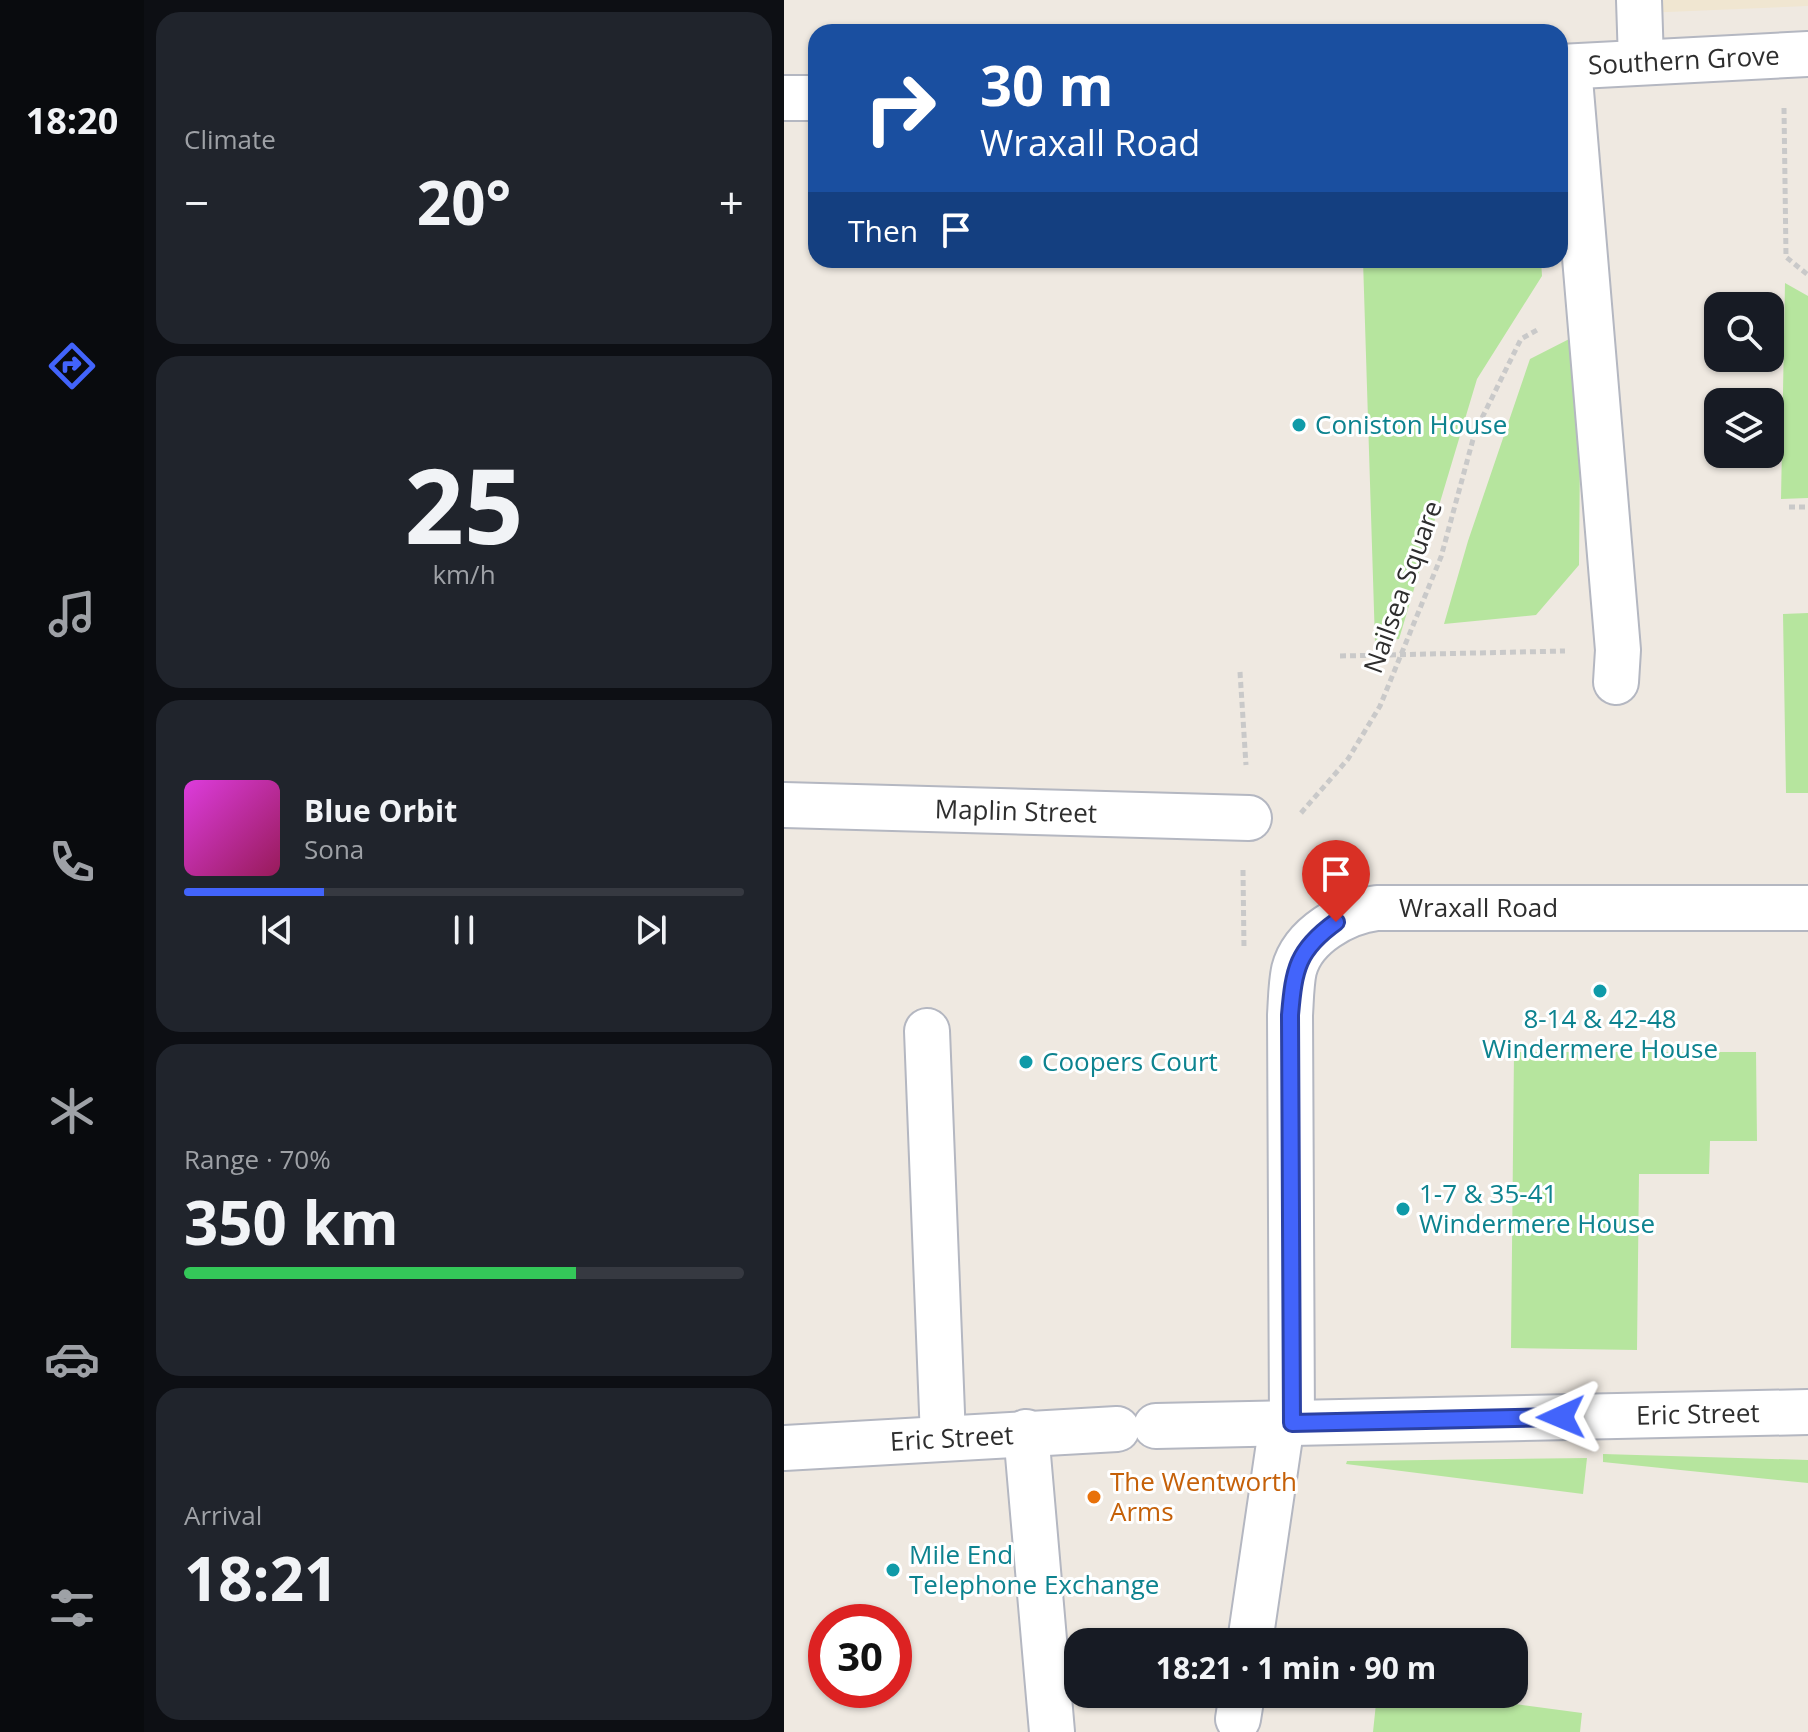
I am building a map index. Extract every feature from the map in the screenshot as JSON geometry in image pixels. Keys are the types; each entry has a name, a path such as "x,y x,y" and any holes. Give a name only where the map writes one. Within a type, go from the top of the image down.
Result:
{"street":[{"path":"1639,0 1641,61"},
{"name":"Southern Grove","path":"1568,67 1796,55"},
{"path":"784,98 808,98"},
{"path":"1568,103 1590,298 1617,666"},
{"name":"Maplin Street","path":"784,805 1249,818"},
{"name":"Wraxall Road","path":"1252,1628 1287,1423 1309,1087 1290,1015 1294,967 1315,937 1354,911 1808,908"},
{"path":"927,1031 943,1438"},
{"name":"Eric Street","path":"784,1448 1136,1428 1808,1412"},
{"path":"1026,1432 1052,1732"}],"path":[{"path":"1796,55 1786,257 1808,275"},
{"name":"Nailsea Square","path":"1249,818 1300,814 1348,759 1380,706 1441,557 1475,432 1521,339 1590,298"},
{"path":"1789,507 1808,507"},
{"path":"1340,656 1617,666"},
{"path":"1240,672 1249,818"}],"shaded area":[{"path":"1620,0 1808,0 1808,6 1620,14"}],"green space":[{"path":"1363,268 1542,268 1542,276 1477,379 1399,639 1375,642"},
{"path":"1785,283 1808,296 1808,498 1781,499 1782,468 1784,468"},
{"path":"1581,333 1579,565 1536,615 1444,624 1468,541 1530,359"},
{"path":"1808,613 1808,793 1786,793 1783,614"},
{"path":"1514,1052 1756,1052 1757,1141 1710,1141 1709,1174 1639,1174 1637,1350 1511,1348"},
{"path":"1603,1454 1808,1460 1808,1483 1603,1462"},
{"path":"1587,1458 1583,1494 1346,1464 1347,1461"},
{"path":"1528,1706 1582,1713 1580,1732 1373,1732 1376,1708"}],"place":[{"name":"Coniston House","path":"1299,425"},
{"name":"8-14 & 42-48 Windermere House","path":"1600,991"},
{"name":"Coopers Court","path":"1026,1062"},
{"name":"1-7 & 35-41 Windermere House","path":"1403,1209"},
{"name":"The Wentworth Arms","path":"1094,1497"},
{"name":"Mile End Telephone Exchange","path":"893,1570"}],"route":[{"path":"1336,922 1315,937 1294,967 1290,1015 1292,1423 1561,1417"}]}
